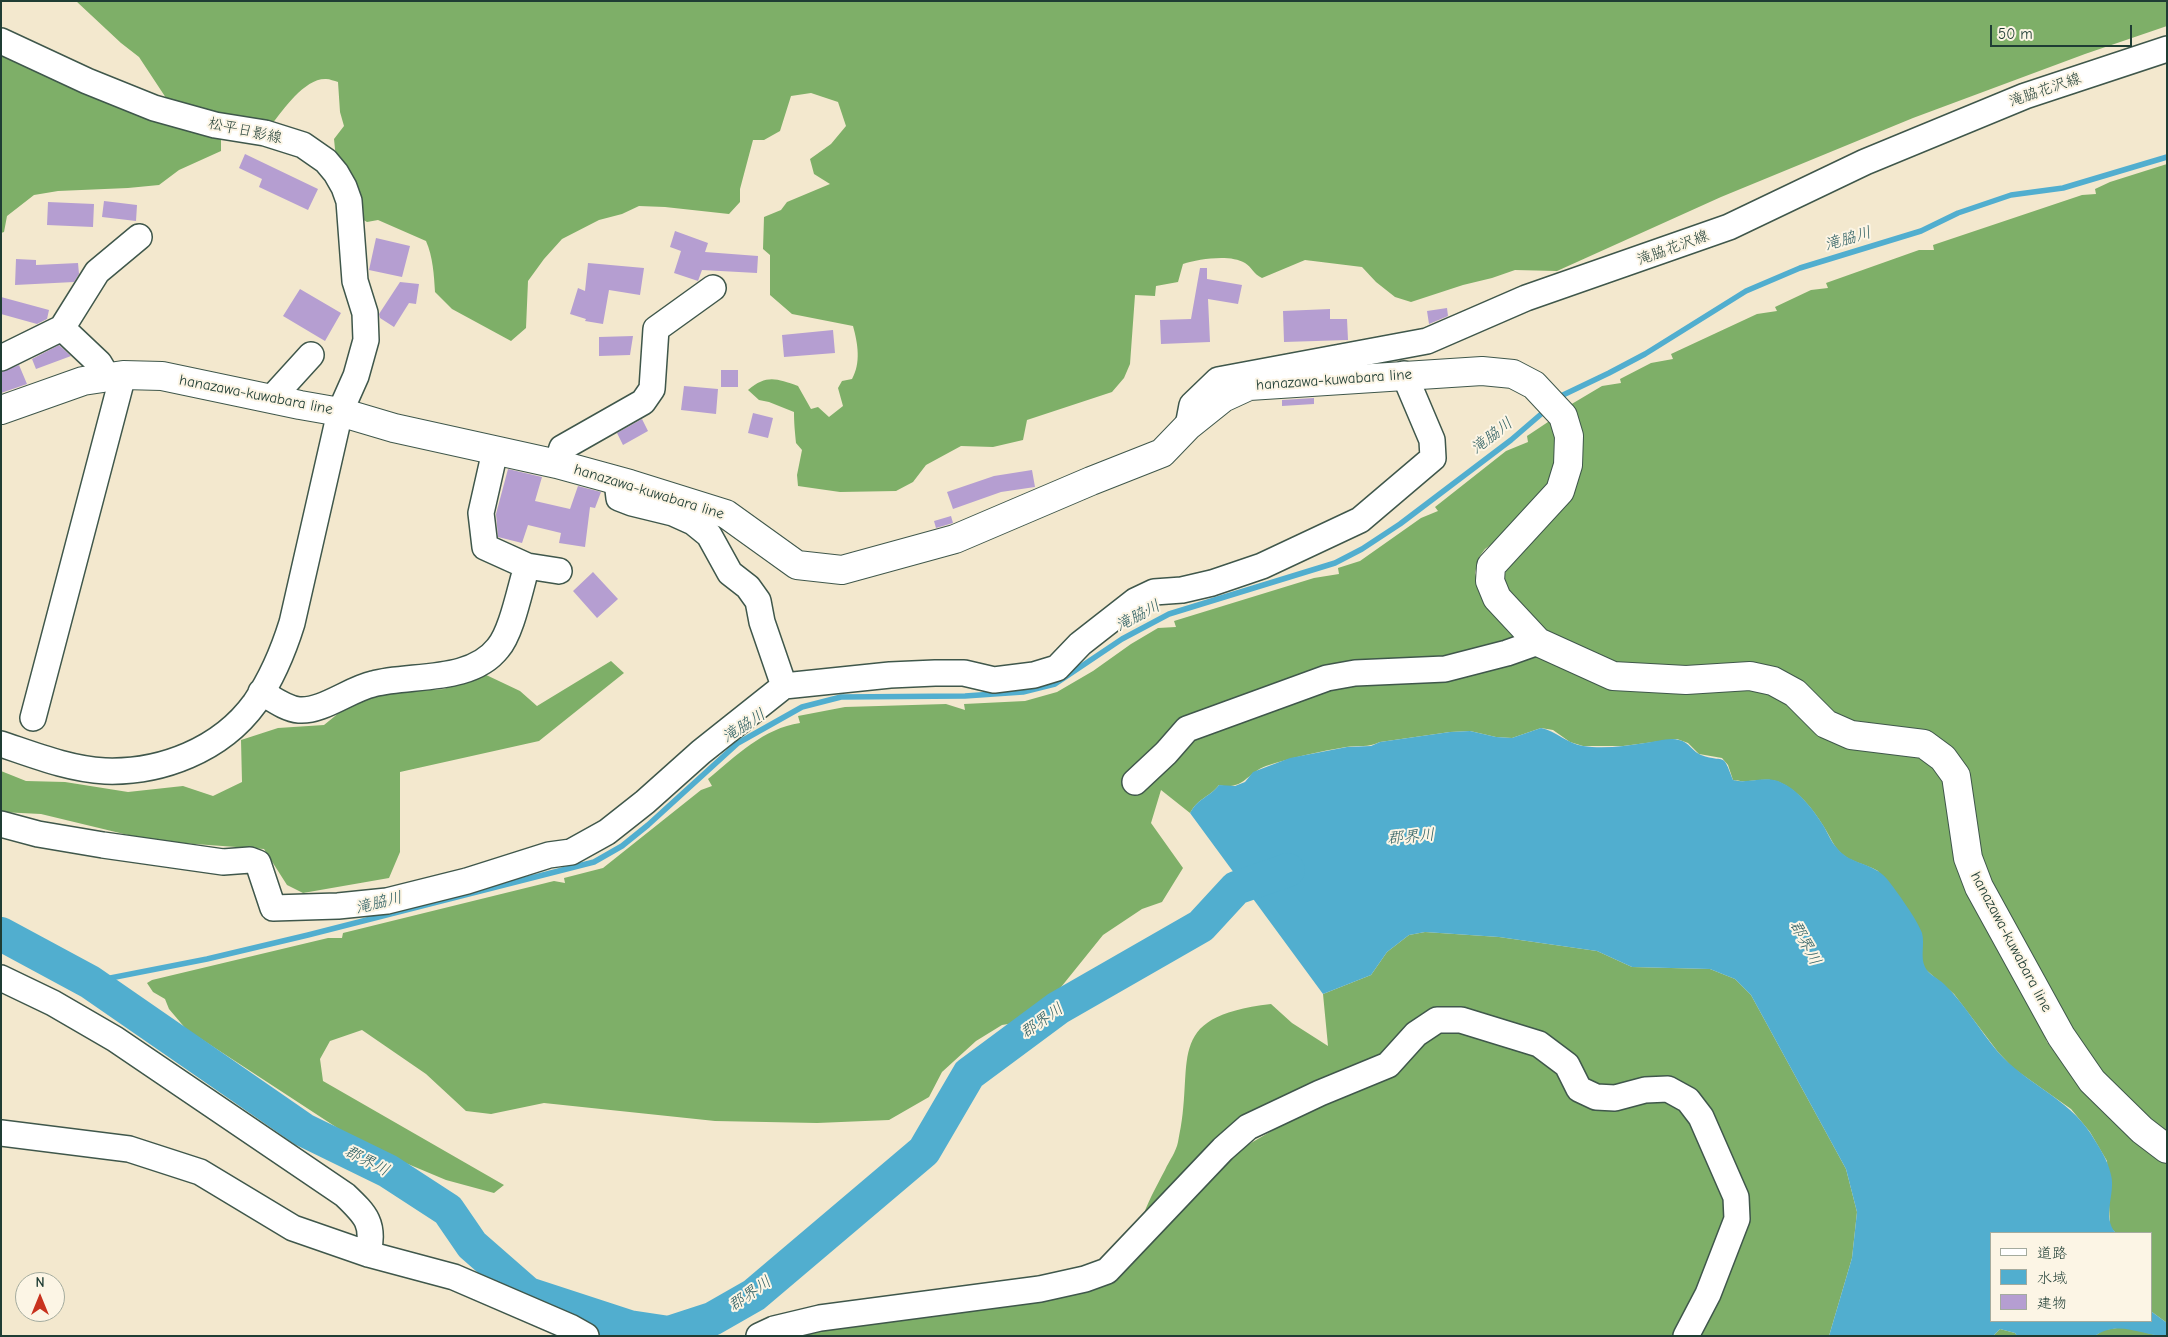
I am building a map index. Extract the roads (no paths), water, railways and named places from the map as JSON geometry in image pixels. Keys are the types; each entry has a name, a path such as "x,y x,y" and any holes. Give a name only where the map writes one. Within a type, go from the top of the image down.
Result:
{"main road":[{"name":"hanazawa-kuwabara line","path":"1,410 83,381 116,377 162,376 340,412 394,428 557,464 617,481 726,514 797,565 842,570 955,539 1091,480 1162,453 1188,426 1223,398 1249,386 1404,374 1482,371 1513,374 1534,384 1555,406 1569,436 1568,465 1560,491 1491,566 1490,581 1497,598 1538,642 1613,676 1686,680 1750,676 1773,681 1795,693 1826,724 1851,735 1924,744 1943,758 1956,776 1968,858 1979,887 2061,1036 2092,1081 2142,1130 2167,1148"}],"street":[{"name":"松平日影線","path":"1,41 87,81 154,108 215,125 265,133 304,145 326,161 336,173 349,201 355,281 364,312 366,340 356,376 340,412 292,623 283,650 254,704 238,722 216,740 189,756 163,765 135,771 103,771 69,766 1,744"},
{"name":"滝脇花沢線","path":"1188,426 1192,405 1218,380 1427,341 1526,298 1729,227 1865,162 2025,96 2167,50"},
{"path":"1,358 62,328 97,272 139,237"},
{"path":"557,464 562,448 643,402 652,389 656,329 713,288"},
{"path":"33,718 116,377 62,328"},
{"path":"271,399 311,354"},
{"path":"1,824 38,834 103,845 224,862 250,860 258,863 273,908 338,906 387,901 467,881 550,855 570,852 607,832 701,752 784,686 926,673 964,673 994,680 1034,675 1057,668 1080,644 1134,601 1154,592 1189,589 1262,566 1360,520 1433,458 1432,440 1404,374"},
{"path":"496,450 481,513 485,547 527,566 559,571"},
{"path":"617,481 619,498 673,513 693,522 709,535 730,573 748,587 758,601 762,622 784,686"},
{"path":"261,692 289,708 309,710 355,689 394,680 431,678 471,667 486,659 498,648 507,630 527,566"},
{"path":"1135,782 1166,753 1187,729 1326,678 1355,673 1445,669 1507,653 1538,642"},
{"path":"1,978 53,1003 115,1039 345,1195 366,1216 372,1240 368,1254"},
{"path":"759,1336 774,1329 820,1318 1040,1289 1085,1279 1107,1271 1223,1149 1248,1127 1320,1093 1388,1065 1416,1034 1437,1020 1461,1020 1539,1044 1567,1065 1579,1090 1596,1097 1615,1098 1645,1090 1668,1090 1688,1100 1701,1117 1736,1196 1737,1219 1708,1294 1686,1336"},
{"path":"1,1133 129,1149 200,1172 293,1228 368,1254 454,1277 570,1327 586,1336"}],"water":[{"path":"1541,728 1578,745 1591,747 1614,747 1675,739 1686,743 1701,755 1725,761 1733,780 1767,779 1778,781 1792,789 1804,800 1819,819 1842,854 1875,869 1887,879 1920,928 1923,937 1923,959 1926,970 1952,992 1991,1044 2009,1063 2071,1110 2082,1121 2108,1164 2112,1182 2109,1213 2112,1227 2115,1232 1990,1232 1990,1322 2153,1322 2153,1313 2167,1323 2167,1336 2112,1329 2095,1336 2017,1336 2015,1333 2000,1329 1993,1336 1829,1336 1852,1258 1857,1212 1846,1169 1751,995 1735,979 1710,969 1632,967 1597,951 1499,937 1425,932 1409,935 1387,952 1371,975 1323,994 1190,813 1197,804 1219,785 1235,786 1245,782 1253,772 1290,758 1347,747 1371,746 1380,742 1450,732 1470,731 1496,737 1512,738"}],"waterway":[{"name":"滝脇川","path":"1558,399 1645,354 1746,291 1800,268 1921,231 1958,213 2011,195 2063,188 2167,157"},
{"name":"滝脇川","path":"90,982 207,959 308,935 594,862 622,846 648,825 738,743 802,707 841,697 965,696 1023,692 1055,684 1122,639 1169,614 1335,563 1362,549 1400,524 1511,440 1547,409"},
{"name":"郡界川","path":"1,934 90,982 304,1130 388,1171 448,1210 472,1245 528,1294 629,1327 669,1333 712,1319 754,1295 924,1151 969,1074 1058,1008 1201,926 1236,888 1288,870"}]}
